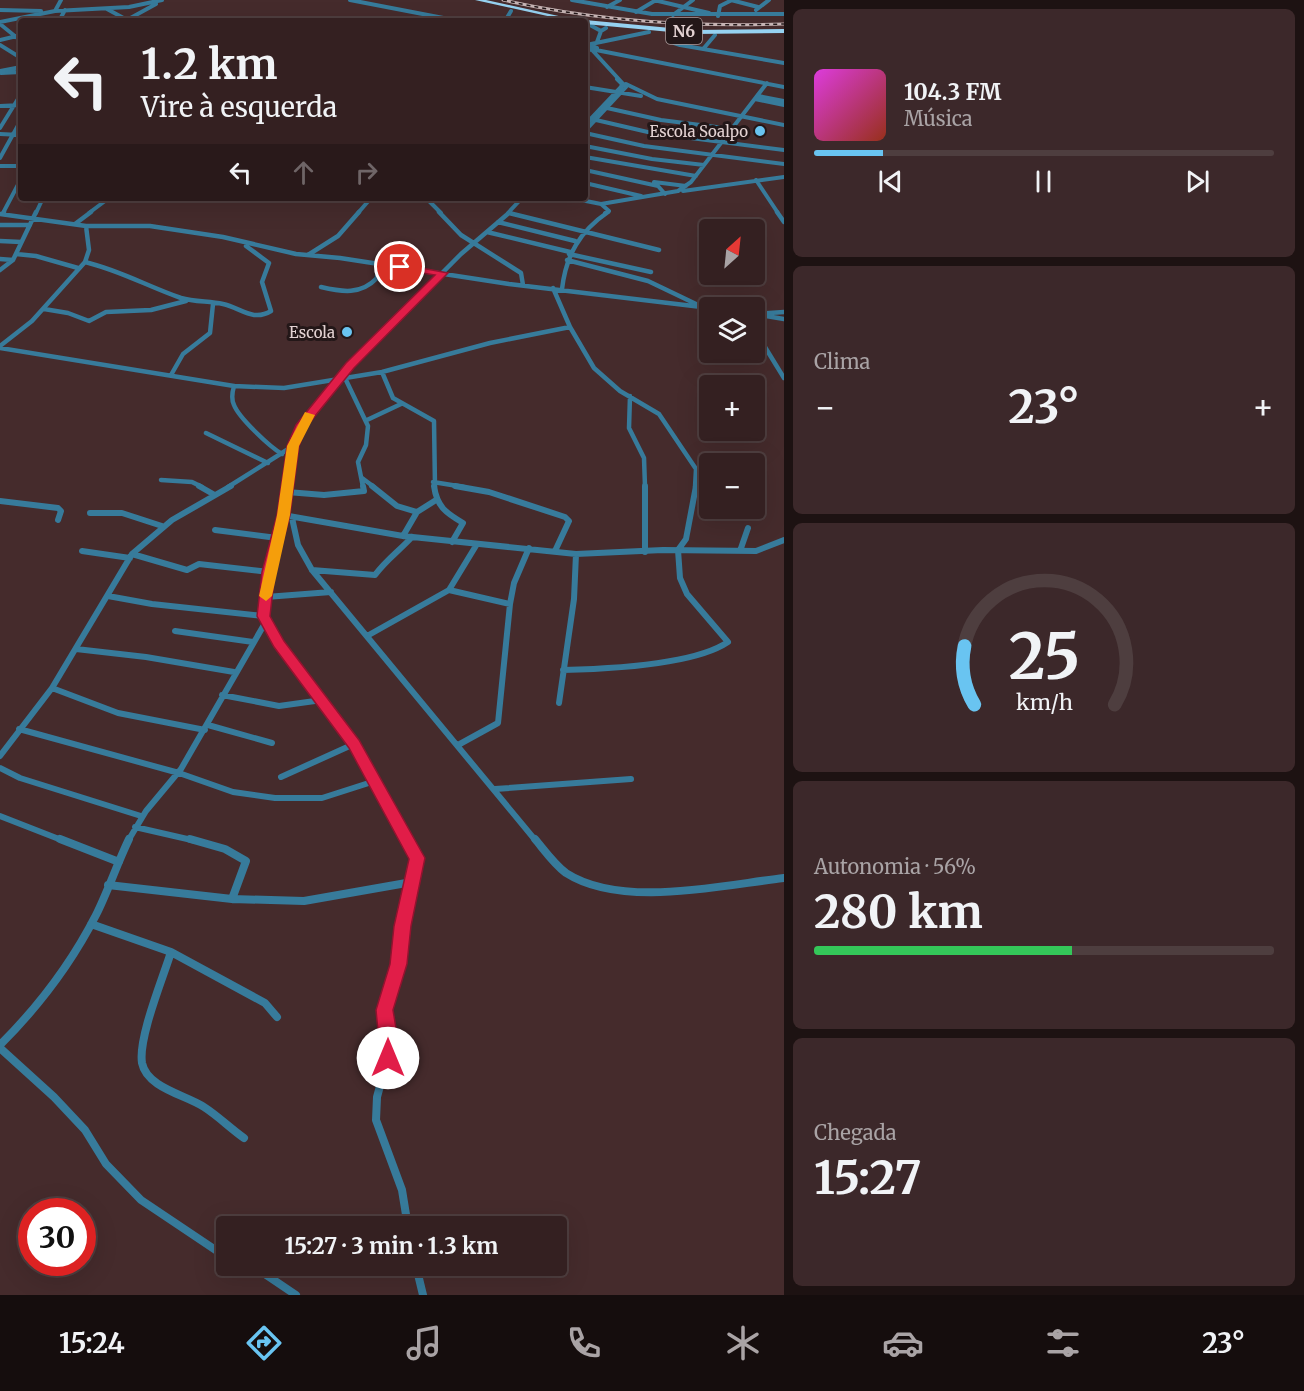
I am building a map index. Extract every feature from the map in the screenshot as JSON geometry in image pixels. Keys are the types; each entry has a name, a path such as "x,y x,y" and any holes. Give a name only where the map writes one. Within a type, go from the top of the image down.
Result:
{"highway":[{"path":"469,0 547,18"},
{"path":"478,0 564,18"},
{"name":"N6","path":"588,24 632,33 715,35 783,32"},
{"name":"N6","path":"588,24 693,32 783,32"}],"street":[{"path":"22,18 52,11 61,0"},
{"path":"341,0 434,18"},
{"path":"350,0 443,18"},
{"path":"572,0 607,8 673,15 783,14"},
{"path":"607,8 620,0"},
{"path":"635,12 655,0 718,15"},
{"path":"673,15 693,0"},
{"path":"718,15 720,6 732,0 758,7"},
{"path":"752,16 758,7 769,0"},
{"path":"0,10 106,9 160,1"},
{"path":"132,18 160,1"},
{"path":"106,9 122,18"},
{"path":"61,18 65,10"},
{"path":"507,18 512,11"},
{"path":"0,23 18,19"},
{"path":"0,23 16,36"},
{"path":"597,42 604,29"},
{"path":"620,92 620,82 592,50 591,44 632,33"},
{"path":"668,33 674,43 783,63"},
{"path":"704,48 715,35"},
{"path":"0,40 16,36"},
{"path":"0,45 18,56"},
{"path":"592,50 783,85"},
{"path":"592,50 626,84 657,99"},
{"path":"592,50 783,85"},
{"path":"0,72 18,68"},
{"path":"0,72 18,72"},
{"path":"678,191 696,176 766,83"},
{"path":"588,126 626,84"},
{"path":"588,87 783,125"},
{"path":"756,98 783,103"},
{"path":"0,128 18,99"},
{"path":"588,126 609,103"},
{"path":"0,106 18,105"},
{"path":"601,112 732,129"},
{"path":"0,113 8,114"},
{"path":"0,158 18,126"},
{"path":"588,126 783,150"},
{"path":"588,126 644,146 783,164"},
{"path":"0,134 18,135"},
{"path":"588,147 652,159 704,165"},
{"path":"588,158 696,176"},
{"path":"0,166 18,166"},
{"path":"588,171 658,186 665,194"},
{"path":"586,201 601,204 783,177"},
{"path":"756,180 781,212 783,222"},
{"path":"637,181 686,186"},
{"path":"588,184 645,197"},
{"path":"18,185 2,214 86,226 150,226 223,237 244,244 307,255 523,285 699,306"},
{"path":"0,270 13,260 41,201"},
{"path":"75,224 105,201"},
{"path":"307,255 338,236 368,201"},
{"path":"429,201 461,235 521,273 523,285"},
{"path":"216,1250 141,1200 106,1164 85,1130 54,1097 0,1047 25,1021 55,982 91,924 141,816 179,773 207,728 234,672 265,619 269,572 283,515 293,446 302,425 342,378 443,273 519,201"},
{"path":"562,289 569,253 576,241 609,211 601,204"},
{"path":"509,213 659,250"},
{"path":"498,222 576,241"},
{"path":"0,225 30,225"},
{"path":"0,347 44,309 85,262 89,250 86,226"},
{"path":"487,232 651,272"},
{"path":"0,241 21,242"},
{"path":"85,262 101,265 164,292 192,300 223,304 256,317 271,311 262,282 269,263 244,244"},
{"path":"16,254 36,256 78,268"},
{"path":"0,259 13,260"},
{"path":"567,260 648,281 699,306"},
{"path":"321,287 346,292 366,288 377,278 378,264"},
{"path":"553,288 570,327 594,368 606,380 659,414 696,469 698,478 686,539 678,550 680,578 687,594 728,642 710,653 613,668 563,670"},
{"path":"44,309 68,313 89,321 106,312 151,310 192,300"},
{"path":"171,375 183,354 210,333 213,304"},
{"path":"765,314 783,312"},
{"path":"765,316 783,319"},
{"path":"0,347 234,386 284,388 382,372 490,343 570,327"},
{"path":"765,348 783,379"},
{"path":"382,372 393,398 434,422 436,458 433,482 436,500 443,511 463,523 452,542"},
{"path":"286,492 324,495 361,493 364,487 358,462 366,445 366,420 342,378"},
{"path":"234,386 231,395 236,414 251,425 265,444 282,454"},
{"path":"630,396 629,428 644,458 645,552"},
{"path":"366,420 401,404"},
{"path":"206,433 268,463"},
{"path":"0,756 52,688 131,556 162,526 293,446"},
{"path":"361,478 396,506 417,512"},
{"path":"161,480 192,482 213,494"},
{"path":"433,482 489,492 565,517 568,522 555,551"},
{"path":"403,536 417,512 436,500"},
{"path":"0,501 58,508 61,511 58,520"},
{"path":"90,513 122,513 162,526"},
{"path":"283,515 403,536 576,554 678,550 740,551 762,549 783,540"},
{"path":"292,518 299,551 312,570 554,861 567,873 589,885 616,891 669,890 783,878"},
{"path":"740,551 748,528"},
{"path":"215,530 278,538"},
{"path":"312,570 375,575 388,557 397,554 412,537"},
{"path":"367,636 448,590 477,544"},
{"path":"458,745 498,723 510,604 514,583 529,548"},
{"path":"82,551 131,556 187,570 199,564 269,572"},
{"path":"559,703 574,599 576,554"},
{"path":"448,590 510,604"},
{"path":"266,597 331,592"},
{"path":"108,596 265,619 354,744 417,858 402,926 398,964 385,1010 391,1046 377,1097 376,1120 402,1190 406,1216"},
{"path":"175,631 253,642"},
{"path":"76,649 146,657 234,672"},
{"path":"52,688 118,713 207,728 272,743"},
{"path":"222,695 279,706 322,700"},
{"path":"19,729 179,773 232,792 275,798 331,796 375,781"},
{"path":"281,777 354,744"},
{"path":"0,768 20,778 141,816"},
{"path":"495,789 631,779"},
{"path":"0,816 119,862"},
{"path":"135,827 210,845 241,856 246,861 245,866 232,899"},
{"path":"108,885 232,899 304,901 412,882"},
{"path":"91,924 171,951 266,1003 277,1017"},
{"path":"171,951 146,1035 142,1064 146,1073 167,1089 201,1106 244,1138"},
{"path":"268,1276 296,1295"},
{"path":"418,1276 423,1295"}],"railway":[{"path":"503,0 573,13 643,21 784,24"}],"slow traffic":[{"path":"266,596 269,572 283,515 293,446 309,415"}],"place":[{"name":"Escola Soalpo","path":"760,131"},
{"name":"Escola","path":"347,332"}],"route":[{"path":"388,1058 391,1046 385,1010 398,964 402,926 417,858 354,744 278,643 264,616 269,572 283,515 293,446 302,425 350,366 443,273 400,267"}]}
